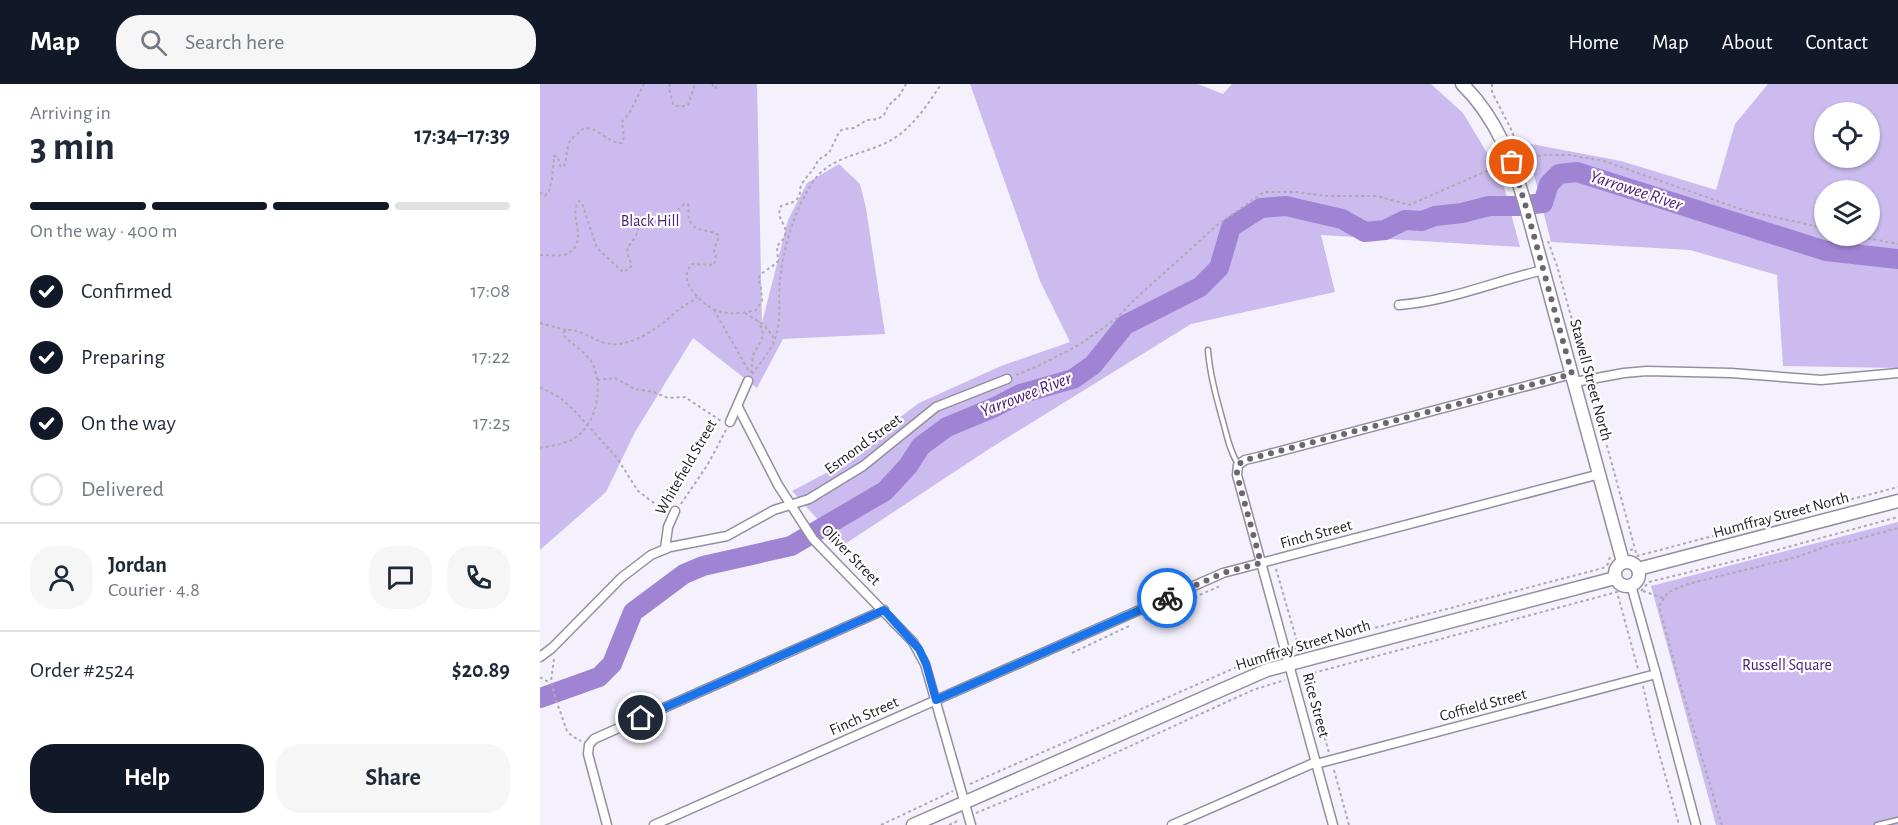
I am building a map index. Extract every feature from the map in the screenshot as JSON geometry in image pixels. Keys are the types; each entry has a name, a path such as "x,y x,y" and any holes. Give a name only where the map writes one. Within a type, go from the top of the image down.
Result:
{"street":[{"name":"Stawell Street North","path":"1466,85 1515,154 1521,188 1623,557"},
{"path":"1399,305 1425,303 1450,297 1544,270"},
{"path":"1238,465 1243,461 1258,457 1573,378 1647,371 1731,373 1821,380 1898,374"},
{"name":"Esmond Street","path":"666,549 727,536 770,512 820,494 863,466 936,407 1007,378"},
{"name":"Whitefield Street","path":"729,424 749,379"},
{"name":"Oliver Street","path":"738,407 790,506 813,539 884,610 919,649 926,664 970,821"},
{"name":"Rice Street","path":"1238,465 1237,475 1333,825"},
{"name":"Finch Street","path":"654,825 1223,573 1600,474"},
{"name":"Humffray Street North","path":"1638,569 1898,501"},
{"name":"Whitefield Street","path":"666,549 668,527 674,514"},
{"path":"540,657 621,578 651,555 666,549"},
{"path":"1635,590 1621,584 1615,578 1616,568 1623,557 1638,569 1635,590 1696,825"},
{"name":"Humffray Street North","path":"914,825 1242,679 1289,663 1615,578"},
{"path":"607,825 588,754 589,745 597,738 884,610"},
{"name":"Coffield Street","path":"1172,825 1316,763 1331,761 1656,674"}],"lane":[{"name":"Rice Street","path":"1208,350 1211,376 1221,417 1232,454 1238,465"},
{"path":"1877,825 1898,820"}],"path":[{"path":"540,192 545,196 549,191 554,156 558,157 560,166 564,167 570,140 582,129 590,128 604,138 616,143 622,142 624,136 622,122 629,114 644,84"},
{"path":"670,84 674,104 680,107 688,105 695,84"},
{"path":"712,84 716,89 718,84"},
{"path":"540,255 566,255 572,252 579,234 575,217 576,204 579,201 582,203 597,248 622,272 632,265 627,253 628,247 636,236 639,224 646,219 670,216 684,204 688,204 689,219 692,224 700,230 716,233 719,236 714,250 716,257 714,265 691,264 687,272 687,280 697,296 718,311 745,313 756,310 762,301 758,279 760,274 774,266 777,261 777,246 787,233 780,217 781,206 799,197 803,181 814,171 818,160 829,153 839,132 884,115 888,106 899,96 906,84"},
{"path":"749,379 775,339 779,321 780,282 785,254 800,208 812,183 821,171 832,163 879,146 906,130 941,84"},
{"path":"1492,84 1492,92 1511,129 1515,154"},
{"path":"1007,378 1040,365 1079,345 1117,318 1216,226 1264,192 1297,192 1325,196 1377,196 1408,205 1490,170 1503,159 1515,154 1557,155 1587,157 1604,161 1743,210 1814,226"},
{"path":"1880,241 1898,244"},
{"path":"540,323 566,330 572,329 589,334 604,343 618,345 631,342 671,319 679,309 691,303 697,296"},
{"path":"712,308 749,379"},
{"path":"745,313 759,321 775,339"},
{"path":"749,379 753,355 762,339 763,333 759,321"},
{"path":"540,448 561,444 575,438 588,424 594,410 597,380 592,363 564,337 563,333 566,330"},
{"path":"597,380 615,378 635,389 654,392 668,398 685,397 696,406 729,424"},
{"path":"540,387 559,397 588,424 617,458 638,491 674,514"},
{"name":"Whitefield Street","path":"674,514 704,471 729,424"},
{"path":"1293,649 1603,568 1608,564 1611,556 1623,557 1635,549 1637,556 1898,487"},
{"path":"1618,597 1649,582 1898,517"},
{"path":"1722,825 1659,606 1663,598 1668,592 1688,584 1797,557 1833,544 1898,528"},
{"path":"1276,569 1298,645"},
{"path":"1143,620 1220,586"},
{"path":"1635,590 1663,598"},
{"path":"970,821 1253,690 1617,592 1679,825"},
{"path":"1072,653 1133,624"},
{"path":"556,643 551,684 556,700 569,734 589,745"},
{"path":"881,825 1237,667 1276,653"},
{"path":"1307,674 1349,825"},
{"path":"540,677 551,684"}],"green space":[{"name":"Black Hill","path":"540,84 757,84 762,323 788,220 807,183 839,164 860,184 866,208 885,334 783,339 757,388 693,338 635,432 606,492 540,550"},
{"path":"970,84 1198,84 1223,94 1232,84 1431,84 1463,113 1501,176 1520,247 1321,235 1335,292 1191,324 989,449 842,546 792,491 826,473 919,403 1001,366 1070,342 1040,281"},
{"path":"1768,84 1898,84 1898,368 1783,366 1777,275 1690,250 1551,242 1526,143 1621,161 1716,190 1735,124"},
{"name":"Russell Square","path":"1898,522 1898,825 1716,825 1651,586"}],"waterway":[{"name":"Yarrowee River","path":"540,698 599,677 612,664 633,612 684,574 703,566 791,546 885,491 908,466 921,446 947,427 1020,394 1073,379 1093,365 1125,325 1200,287 1219,268 1231,227 1261,208 1286,206 1342,219 1365,232 1385,230 1405,220 1422,221 1435,216 1462,213 1489,206 1543,203 1549,184 1559,174 1577,172 1826,251 1898,259"}],"way so far":[{"path":"1167,598 1223,573 1261,563 1237,475 1237,467 1242,461 1572,374 1512,162"}],"route":[{"path":"641,718 884,610 919,649 926,664 936,700 1167,598"}]}
